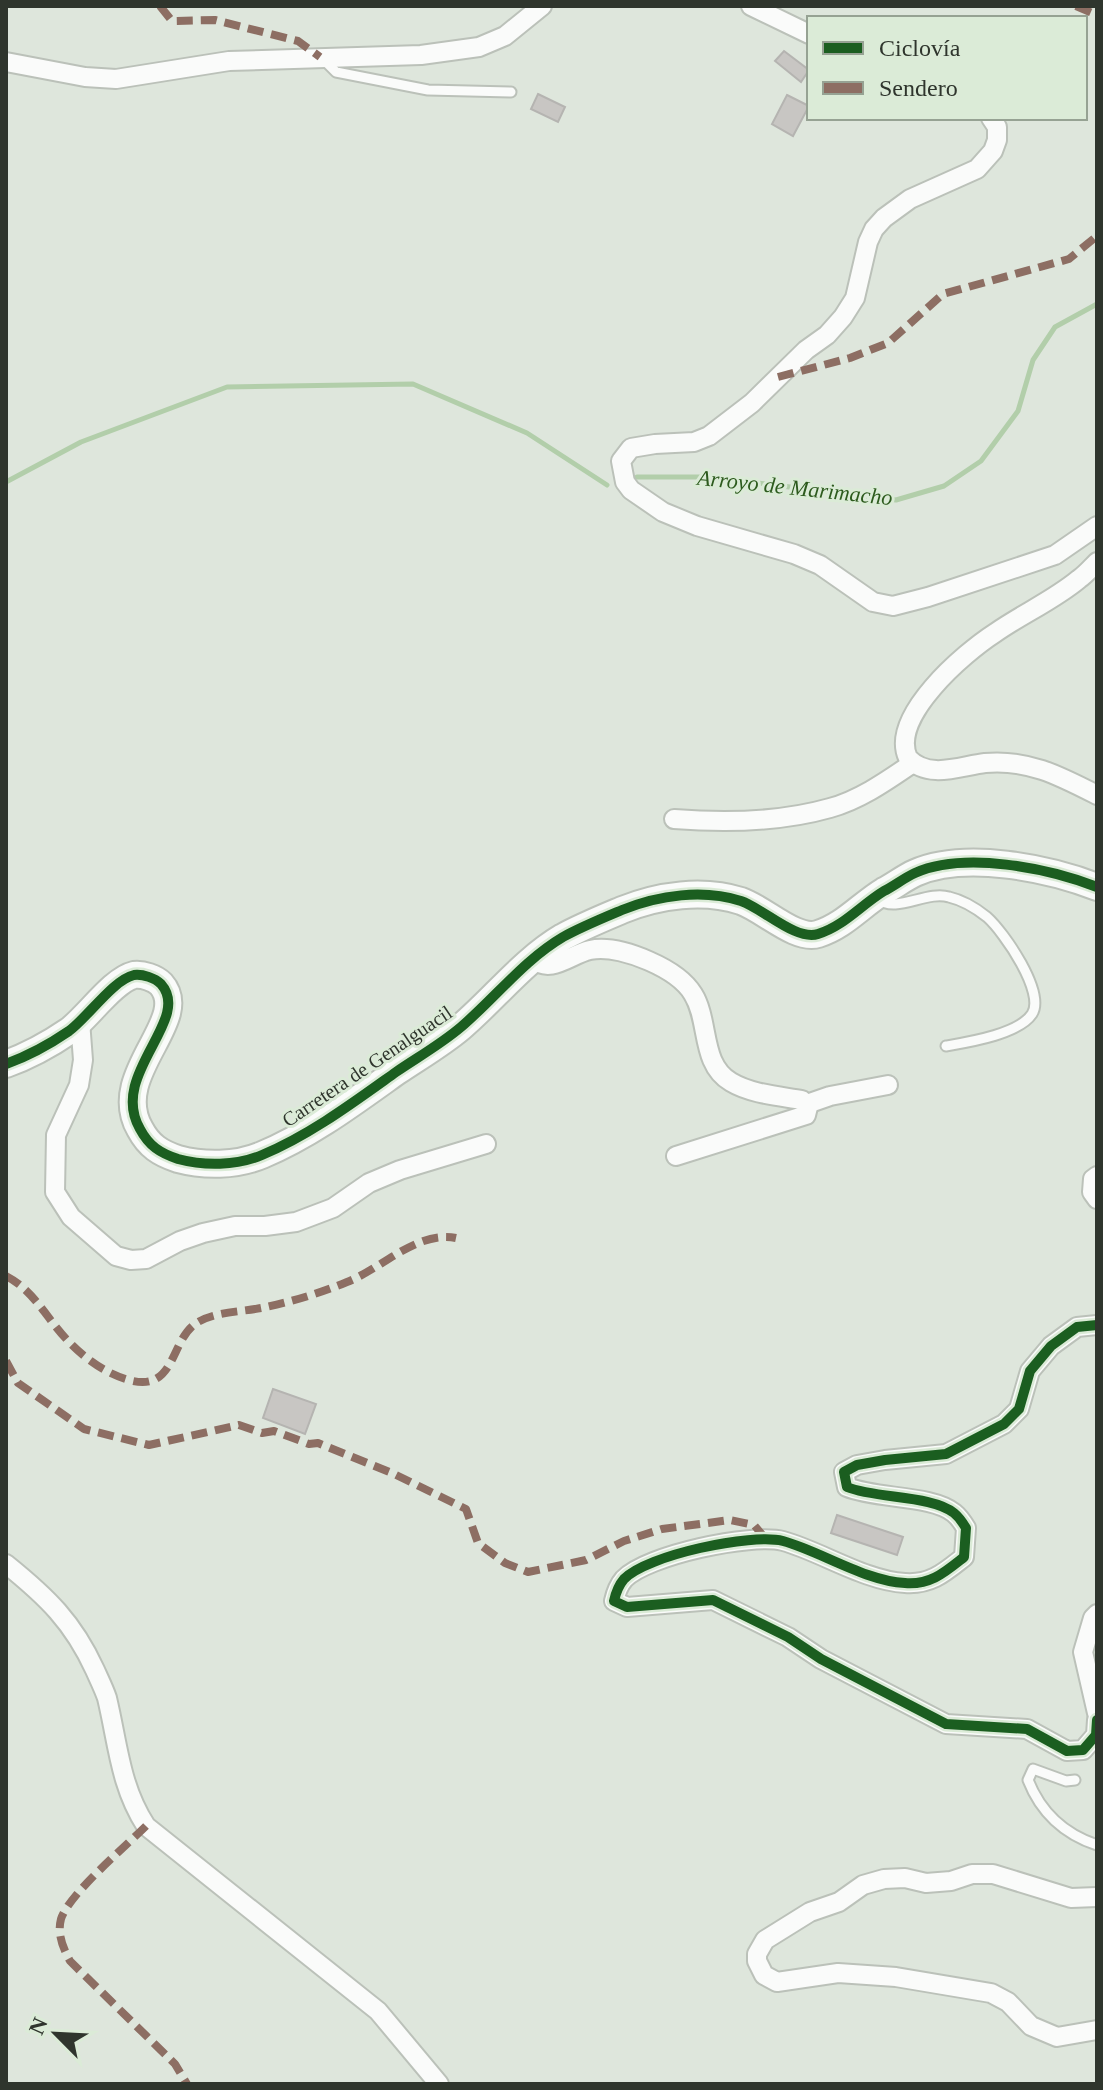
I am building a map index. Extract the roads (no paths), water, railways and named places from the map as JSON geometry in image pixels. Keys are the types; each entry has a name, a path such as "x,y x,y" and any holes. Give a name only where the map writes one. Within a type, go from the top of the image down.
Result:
{"street":[{"path":"6,62 85,77 116,79 229,61 421,55 479,47 505,36 542,6"},
{"path":"751,6 807,33"},
{"path":"992,120 997,127 997,140 993,151 977,169 910,199 874,229 855,298 827,335 806,350 752,403 709,436 694,442 631,448 621,461 621,473 631,490 663,512 697,526 794,554 820,565 873,602 893,606 1055,555 1097,526"},
{"path":"1097,562 1079,580 992,634 953,667 920,704 910,721 905,739 906,753 913,763 930,770 987,763 1018,763 1049,770 1097,795"},
{"path":"674,819 722,823 832,808 881,784 913,763"},
{"name":"Carretera de Genalguacil","path":"6,1064 25,1057 80,1021 123,981 134,975 145,975 159,981 168,995 168,1010 159,1036 138,1070 132,1093 134,1119 148,1144 166,1155 192,1163 239,1162 260,1156 302,1135 459,1029 534,959 562,938 624,909 665,897 704,895 736,900 760,910 795,932 813,936 836,927 876,896 917,872 971,862 1062,874 1097,887"},
{"path":"534,959 541,965 550,965 591,949 618,951 649,961 674,975 693,994 710,1054 722,1075 742,1087 802,1100 807,1104"},
{"path":"80,1021 83,1035 81,1072 69,1111 56,1135 55,1192 71,1217 116,1256 131,1260 146,1259 203,1233 235,1226 296,1222 333,1208 369,1183 400,1170 486,1144"},
{"path":"807,1104 888,1085"},
{"path":"676,1156 769,1125 801,1119 807,1113 807,1104"},
{"path":"1097,1176 1093,1179 1092,1192 1097,1199"},
{"path":"1097,1325 1077,1327 1051,1346 1030,1371 1019,1409 1004,1424 946,1454 885,1460 857,1465 844,1472 847,1487 861,1493 940,1505 955,1514 966,1528 964,1557 935,1579 904,1583 858,1571 784,1541 765,1538 679,1551 626,1576 616,1590 614,1601 627,1607 713,1600 788,1637 821,1659 946,1724 1027,1729 1067,1751 1083,1750 1096,1735 1097,1720"},
{"path":"6,1564 44,1594 71,1625 84,1646 106,1695 122,1774 133,1806 146,1826 378,2011 439,2084"},
{"path":"1097,1614 1083,1652 1097,1713"},
{"path":"1097,1897 1071,1898 993,1874 972,1874 951,1881 926,1883 905,1878 884,1879 863,1885 839,1902 810,1912 765,1940 757,1954 759,1968 764,1975 777,1982 838,1973 896,1977 991,1993 1008,2002 1031,2026 1057,2037 1097,2030"}],"lane":[{"path":"320,57 336,72 428,90 511,92"},
{"path":"876,896 881,903 890,905 932,895 949,896 969,906 988,918 1008,942 1035,990 1035,1007 1026,1021 983,1039 946,1046"},
{"path":"1075,1780 1066,1781 1033,1769 1028,1780 1034,1795 1054,1821 1075,1838 1097,1845"}],"waterway":[{"name":"Arroyo de Marimacho","path":"637,477 708,477 896,500 944,486 981,461 1018,411 1033,360 1055,327 1097,304"},
{"name":"Arroyo de Marimacho","path":"6,482 81,442 227,387 413,384 527,433 607,485"}]}
